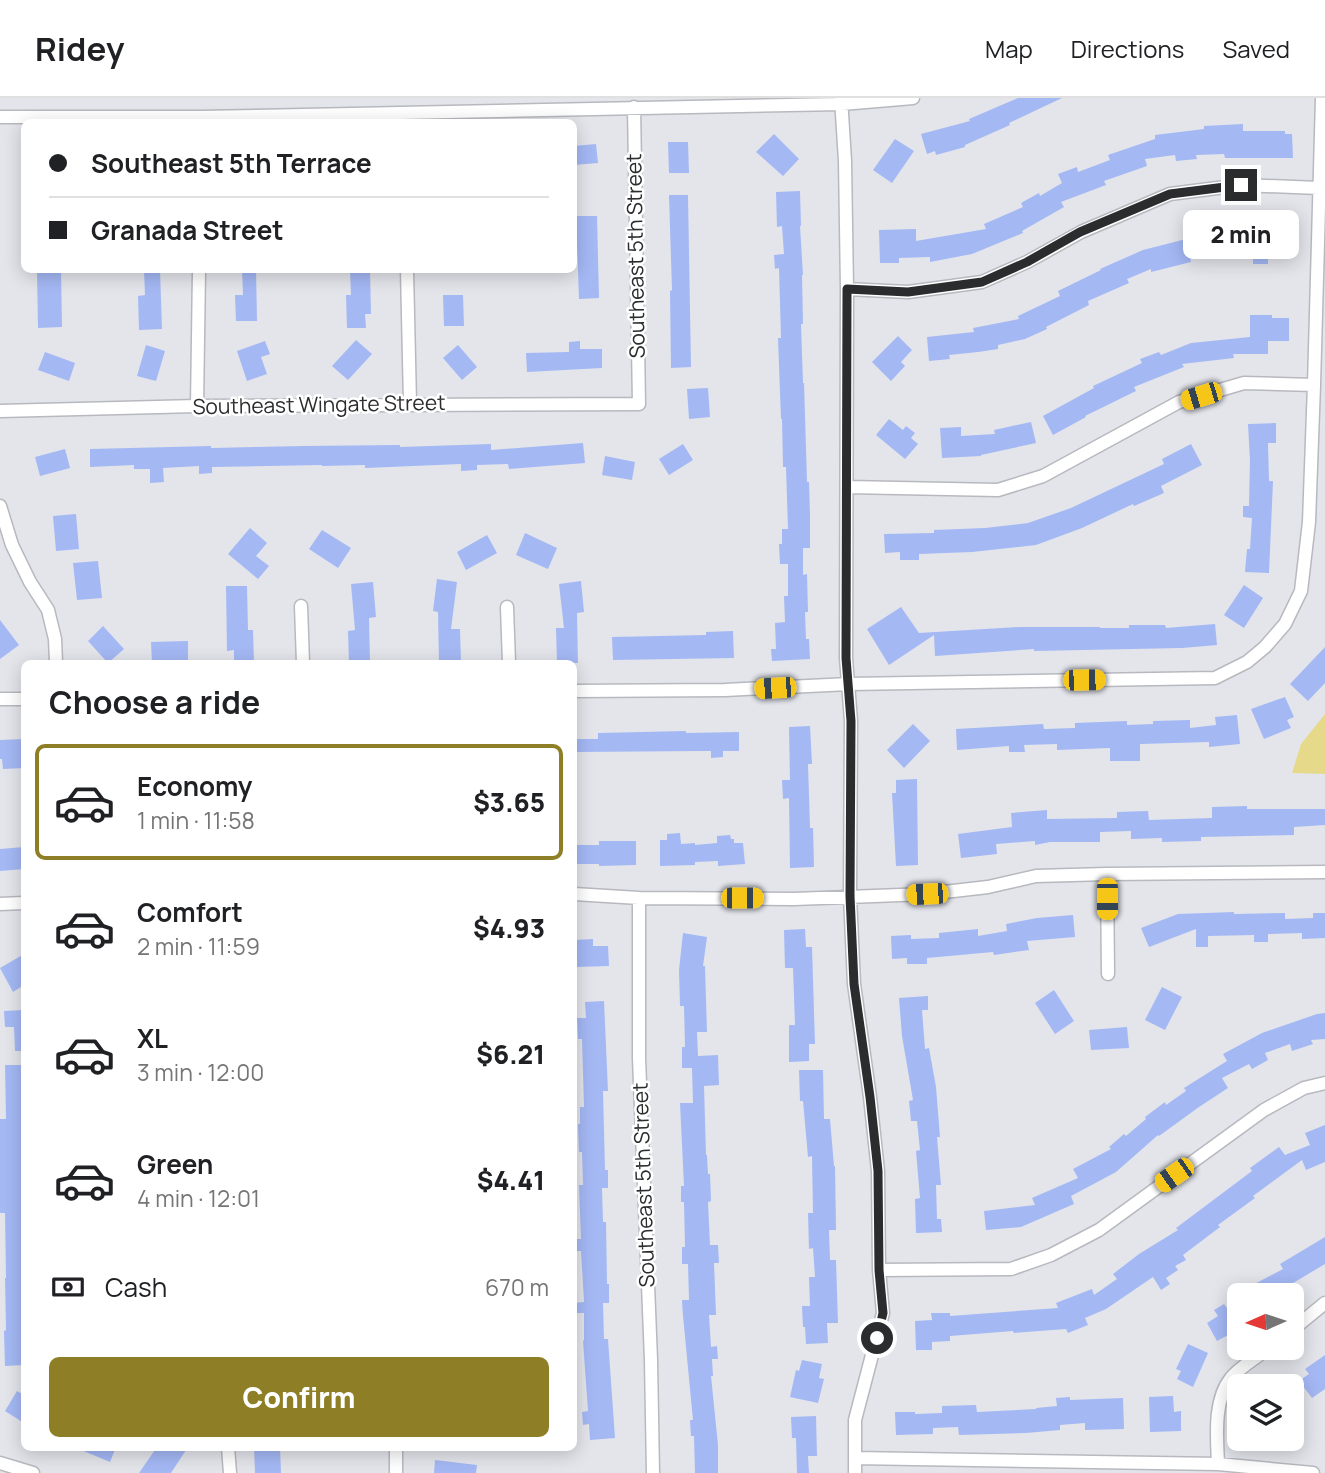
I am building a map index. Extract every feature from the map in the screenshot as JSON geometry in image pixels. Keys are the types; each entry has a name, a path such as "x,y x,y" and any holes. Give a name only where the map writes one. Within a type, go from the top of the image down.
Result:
{"street":[{"path":"303,119 405,118 913,98"},
{"path":"577,691 1215,678 1247,662 1265,647 1285,624 1301,592 1308,522 1314,385 1322,98"},
{"path":"841,101 847,289 846,658 851,721 850,896 854,984 878,1171 879,1270 883,1313 855,1420 855,1473"},
{"name":"Southeast 5th Street","path":"634,107 639,404"},
{"path":"0,117 134,119"},
{"path":"847,289 908,292 982,282 1027,262 1080,232 1170,194 1241,185 1318,188"},
{"path":"197,406 199,273"},
{"path":"407,273 410,404"},
{"path":"848,487 998,490 1043,476 1179,402 1244,383 1314,385"},
{"name":"Southeast Wingate Street","path":"0,411 197,406 639,404"},
{"path":"0,506 12,545 30,582 48,610 55,639 56,660"},
{"path":"301,606 303,660"},
{"path":"507,607 509,660"},
{"path":"0,699 21,699"},
{"path":"577,894 639,898 794,899 927,894 988,887 1036,876 1325,872"},
{"path":"1107,874 1108,974"},
{"name":"Southeast 5th Street","path":"639,898 639,1058 653,1473"},
{"path":"0,904 21,903"},
{"path":"879,1270 1011,1269 1051,1255 1100,1230 1264,1110 1304,1088 1325,1083"},
{"path":"1304,1320 1325,1303"},
{"path":"1218,1464 1218,1404 1230,1379 1254,1360"},
{"path":"228,1451 230,1473"},
{"path":"396,1451 396,1473"},
{"path":"855,1458 1218,1464 1313,1473"},
{"path":"0,1463 33,1473"}],"shaded area":[{"path":"1325,714 1325,774 1292,773 1301,744"}],"building":[{"path":"1018,98 1062,98 965,147 936,155 935,151 927,154 921,134 970,121 969,119"},
{"path":"1243,124 1243,131 1285,131 1285,134 1292,134 1293,158 1225,158 1224,154 1196,155 1197,159 1176,161 1175,155 1145,159 1147,166 1104,181 1106,185 1061,202 1064,207 1022,231 1023,233 972,254 930,262 930,257 899,258 899,263 880,263 879,230 916,229 916,241 986,229 984,224 1023,207 1021,203 1062,183 1058,174 1077,167 1078,172 1110,160 1108,155 1155,139 1155,135 1204,129 1204,126"},
{"path":"774,134 799,159 783,176 756,152"},
{"path":"895,139 914,151 892,183 873,170"},
{"path":"668,142 688,142 689,173 669,173"},
{"path":"596,144 598,163 577,165 577,146"},
{"path":"800,191 803,275 801,324 810,515 810,548 803,548 803,575 807,574 808,612 805,612 810,659 772,661 771,649 776,649 775,623 785,622 784,596 788,596 788,564 780,564 779,544 782,544 782,529 788,529 778,338 781,338 779,268 775,269 774,255 784,254 782,226 777,227 776,192"},
{"path":"669,195 688,195 691,367 671,368"},
{"path":"577,216 597,216 599,298 579,299"},
{"path":"1237,231 1238,236 1288,235 1288,258 1268,258 1268,264 1253,264 1253,254 1190,256 1191,262 1151,272 1151,269 1127,279 1129,283 1088,301 1089,305 1025,339 998,345 998,349 949,355 950,359 929,361 927,337 974,332 973,328 1019,319 1018,316 1060,296 1058,291 1143,250 1198,236 1198,232"},
{"path":"37,273 61,273 62,327 38,328"},
{"path":"144,273 160,273 162,329 139,330 138,296 145,295"},
{"path":"242,273 256,273 257,321 236,321 235,295 243,295"},
{"path":"350,273 370,273 371,314 365,314 366,328 347,328 346,295 351,295"},
{"path":"443,295 463,295 464,326 444,326"},
{"path":"1250,315 1289,318 1289,341 1268,341 1268,354 1233,354 1234,358 1182,364 1184,367 1134,387 1136,391 1053,435 1043,416 1094,388 1093,386 1142,363 1140,359 1159,352 1161,355 1191,343 1250,337"},
{"path":"898,336 912,350 901,362 905,366 891,381 872,362"},
{"path":"356,340 372,354 348,380 332,366"},
{"path":"265,341 270,354 261,357 267,374 247,381 237,351"},
{"path":"580,341 580,349 602,349 602,368 527,372 526,353 569,352 569,342"},
{"path":"146,345 165,351 156,381 137,376"},
{"path":"458,345 477,367 462,380 443,358"},
{"path":"45,352 75,363 69,381 38,370"},
{"path":"708,388 710,417 689,419 687,389"},
{"path":"889,419 903,430 906,426 915,433 911,438 918,444 905,459 876,435"},
{"path":"1031,422 1036,443 981,456 942,458 940,428 961,427 961,436 995,434 994,430"},
{"path":"1276,423 1276,443 1268,443 1269,481 1273,481 1269,573 1245,572 1252,518 1243,517 1243,506 1249,506 1248,424"},
{"path":"583,443 585,463 509,469 508,464 477,465 477,470 461,471 461,464 365,468 365,465 322,465 212,467 212,473 199,474 199,466 163,468 164,482 150,483 150,469 134,469 134,465 90,467 90,449 491,444 491,450"},
{"path":"683,444 693,460 669,475 659,459"},
{"path":"1191,444 1202,465 1161,486 1164,493 1036,545 919,554 919,560 900,560 900,552 885,553 884,534 934,533 934,530 1028,523 1071,508 1164,464 1162,459"},
{"path":"65,449 70,468 40,476 35,457"},
{"path":"605,456 635,462 632,480 602,475"},
{"path":"76,514 79,549 56,551 53,516"},
{"path":"250,528 267,543 256,556 269,566 258,579 228,554"},
{"path":"322,530 351,548 338,568 309,549"},
{"path":"525,533 557,548 548,569 516,555"},
{"path":"487,535 497,553 466,570 457,552"},
{"path":"98,561 102,598 77,600 73,563"},
{"path":"437,579 457,582 451,629 460,629 461,660 439,660 438,612 433,611"},
{"path":"581,581 584,612 577,613 578,663 577,660 557,660 556,628 564,628 559,584"},
{"path":"373,582 376,617 369,618 370,660 349,660 348,631 355,630 351,584"},
{"path":"1244,585 1263,598 1244,628 1224,615"},
{"path":"226,586 247,586 248,630 253,630 254,660 234,660 234,650 227,651"},
{"path":"901,607 919,633 1020,627 1129,628 1129,625 1165,625 1166,628 1215,624 1217,645 1182,648 1034,649 935,656 934,635 889,665 867,629"},
{"path":"0,620 19,645 0,659"},
{"path":"103,626 124,649 111,660 105,660 88,641"},
{"path":"733,631 734,658 613,660 612,637 706,635 706,632"},
{"path":"188,641 188,660 152,660 151,642"},
{"path":"1325,647 1325,683 1308,701 1290,684"},
{"path":"1285,697 1294,717 1287,720 1291,728 1264,739 1251,709"},
{"path":"1237,715 1240,744 1209,747 1209,742 1140,744 1140,761 1110,761 1110,748 1057,750 1057,744 1024,745 1025,752 1009,752 1009,746 957,750 956,729 1043,724 1044,729 1075,728 1075,723 1127,721 1127,725 1190,720 1190,728 1216,725 1215,717"},
{"path":"913,724 930,741 904,768 887,750"},
{"path":"810,726 812,764 808,764 814,867 790,868 789,798 783,799 782,780 790,780 789,727"},
{"path":"739,732 739,751 723,751 723,757 711,758 711,751 577,752 577,739 598,739 598,733"},
{"path":"21,739 21,768 3,769 0,740"},
{"path":"917,779 918,865 896,866 892,793 896,793 896,780"},
{"path":"1247,806 1247,809 1325,809 1325,825 1294,827 1294,835 1201,837 1201,841 1162,842 1162,838 1131,839 1131,831 1100,832 1100,842 1050,842 1035,845 1035,841 996,844 997,854 961,858 958,834 1012,827 1011,813 1047,810 1047,819 1117,818 1117,812 1148,811 1149,820 1212,818 1212,807"},
{"path":"680,833 681,844 695,845 717,843 717,836 730,835 734,843 743,843 745,864 718,866 718,861 660,866 660,840 667,840 667,834"},
{"path":"599,841 636,841 636,865 577,864 577,845 599,845"},
{"path":"21,847 21,869 0,871 0,849"},
{"path":"1285,913 1285,919 1313,918 1313,913 1325,913 1325,938 1302,939 1302,933 1268,934 1268,942 1254,942 1254,935 1208,936 1208,947 1196,947 1196,929 1149,947 1141,928 1178,914"},
{"path":"1073,915 1075,937 1027,941 1029,950 994,955 993,952 927,958 927,964 907,964 907,958 892,959 891,936 911,935 911,939 939,938 939,933 978,929 978,936 1007,931 1006,924"},
{"path":"805,929 806,947 812,947 815,1044 809,1044 809,1061 789,1062 789,1025 795,1025 793,968 785,968 784,930"},
{"path":"683,933 707,937 703,966 707,1032 697,1032 698,1056 718,1055 719,1085 704,1086 706,1155 710,1174 710,1245 718,1245 719,1263 714,1263 716,1315 709,1315 711,1347 717,1346 718,1359 712,1359 711,1376 718,1473 695,1473 683,1316 682,1300 689,1300 688,1264 682,1264 682,1247 685,1247 684,1202 681,1202 681,1186 684,1186 680,1103 693,1103 692,1068 682,1068 682,1047 685,1047 684,1006 680,1006 679,970"},
{"path":"593,939 593,946 608,946 609,966 577,967 577,940"},
{"path":"21,956 21,987 13,992 0,968"},
{"path":"1162,987 1182,997 1165,1030 1145,1020"},
{"path":"1054,990 1074,1021 1055,1034 1035,1003"},
{"path":"928,996 928,1010 922,1010 925,1049 929,1048 936,1087 941,1185 936,1185 937,1219 941,1219 942,1232 916,1233 915,1199 920,1198 916,1151 920,1150 917,1121 911,1121 909,1101 913,1100 902,1036 899,998"},
{"path":"604,1001 608,1091 603,1091 608,1188 602,1188 609,1303 603,1303 604,1339 608,1339 615,1438 590,1440 589,1424 583,1425 582,1412 588,1411 583,1341 584,1313 577,1313 577,1303 584,1302 581,1251 577,1251 577,1239 581,1239 579,1185 583,1185 578,1124 580,1107 584,1107 582,1039 578,1039 577,1018 586,1018 585,1002"},
{"path":"21,1010 21,1051 15,1051 14,1027 5,1027 4,1011"},
{"path":"1325,1013 1325,1039 1311,1040 1313,1044 1292,1051 1290,1044 1265,1053 1268,1060 1252,1069 1249,1064 1222,1078 1228,1088 1158,1135 1116,1172 1071,1196 1074,1204 1021,1227 986,1230 984,1211 1035,1205 1032,1198 1078,1178 1073,1169 1111,1149 1109,1147 1124,1134 1126,1136 1146,1119 1145,1117 1227,1061 1223,1054 1262,1033"},
{"path":"1127,1027 1129,1048 1091,1050 1089,1030"},
{"path":"5,1065 21,1065 21,1365 5,1366 5,1213 0,1213 0,1119 6,1119"},
{"path":"799,1070 823,1070 824,1119 830,1119 835,1166 836,1230 829,1230 830,1260 836,1260 838,1323 827,1323 828,1343 806,1344 803,1327 802,1306 810,1306 809,1277 815,1277 813,1248 809,1249 808,1213 813,1213 812,1156 808,1157 803,1101 800,1101"},
{"path":"1325,1125 1325,1162 1306,1170 1302,1160 1253,1196 1255,1198 1183,1255 1186,1260 1175,1266 1178,1270 1166,1278 1170,1284 1161,1290 1153,1277 1106,1309 1085,1318 1088,1325 1068,1333 1066,1329 950,1336 950,1341 932,1342 932,1350 916,1350 915,1321 932,1320 931,1313 950,1313 950,1316 1058,1308 1056,1303 1092,1289 1094,1295 1117,1279 1113,1274 1178,1230 1176,1228 1252,1171 1250,1168 1279,1147 1285,1155 1310,1145 1305,1133"},
{"path":"1325,1237 1325,1264 1293,1283 1257,1283 1283,1269 1280,1264"},
{"path":"1224,1304 1227,1308 1227,1336 1217,1341 1207,1323 1218,1316 1214,1310"},
{"path":"1188,1344 1208,1353 1193,1387 1177,1379 1181,1371 1176,1369"},
{"path":"1325,1355 1325,1389 1312,1398 1304,1388 1304,1378 1309,1374 1305,1369"},
{"path":"802,1360 822,1364 819,1378 824,1379 818,1403 790,1397 796,1370 799,1371"},
{"path":"17,1391 21,1393 21,1421 5,1411"},
{"path":"1173,1396 1174,1412 1181,1411 1181,1431 1150,1432 1149,1397"},
{"path":"1070,1397 1070,1400 1123,1398 1124,1429 1085,1430 1085,1423 1060,1425 1060,1430 1026,1433 959,1435 958,1427 933,1428 933,1434 896,1435 895,1412 942,1413 942,1406 976,1405 977,1412 1036,1409 1057,1406 1056,1398"},
{"path":"816,1416 817,1456 808,1456 809,1473 797,1473 796,1438 792,1438 791,1417"},
{"path":"84,1451 114,1451 110,1462"},
{"path":"154,1451 185,1451 171,1473 139,1473"},
{"path":"254,1451 280,1451 281,1473 255,1473"},
{"path":"435,1460 477,1465 476,1473 434,1473"}],"route":[{"path":"877,1338 883,1313 879,1270 878,1171 854,984 850,896 851,721 846,658 847,289 908,292 982,282 1027,262 1080,232 1170,194 1241,185"}]}
